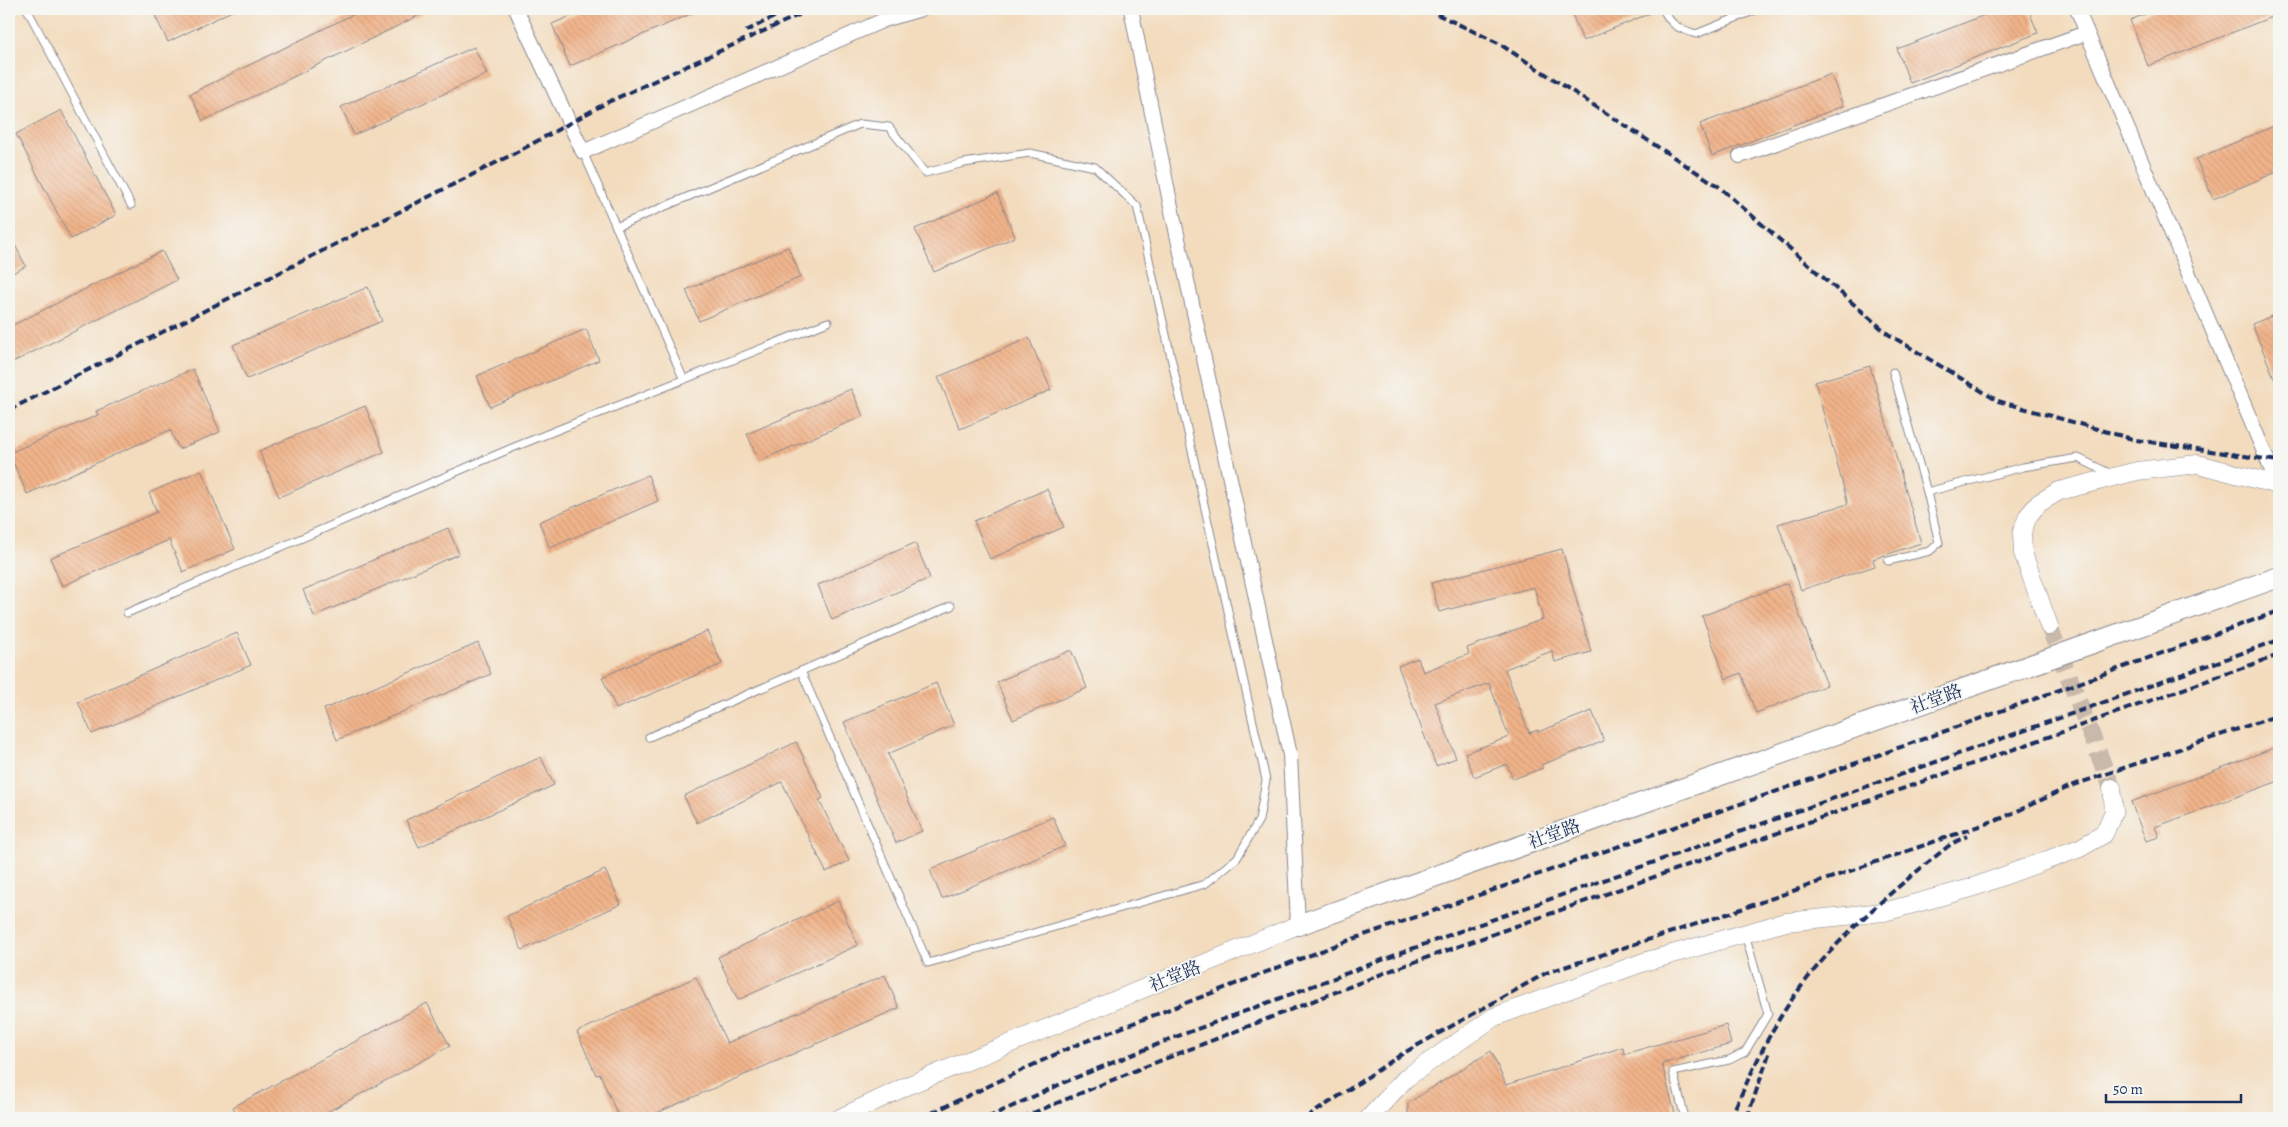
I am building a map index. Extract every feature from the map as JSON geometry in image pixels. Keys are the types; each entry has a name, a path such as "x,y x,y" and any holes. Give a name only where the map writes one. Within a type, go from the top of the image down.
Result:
{"main road":[{"name":"社堂路","path":"1298,925 2279,577"}],"street":[{"path":"516,9 583,152 884,20 921,9"},
{"path":"1131,9 1170,202 1290,755 1298,925"},
{"path":"2077,9 2278,487"},
{"path":"1740,156 2086,32"},
{"path":"2049,626 2023,553 2022,532 2028,516 2039,503 2059,491 2116,476 2137,471 2198,464 2278,487"},
{"path":"1369,1118 1406,1078 1494,1017 1644,962 1744,933 1786,922 1884,912 1972,888 2080,848 2104,834 2114,811 2112,788"},
{"name":"社堂路","path":"840,1118 908,1085 1298,925"}],"lane":[{"path":"27,9 131,205"},
{"path":"1664,9 1669,21 1677,28 1696,34 1758,9"},
{"path":"616,227 860,124 889,127 925,173 964,163 1030,154 1094,167 1137,206 1266,780 1259,820 1237,858 1205,884 928,963 801,671"},
{"path":"583,152 684,380"},
{"path":"126,613 512,448 828,322"},
{"path":"1888,561 1930,550 1939,543 1892,372"},
{"path":"1926,492 2023,467 2078,458 2116,476"},
{"path":"649,737 951,606"},
{"path":"1685,1118 1673,1072 1729,1060 1745,1052 1768,1014 1744,933"}],"building":[{"path":"171,9 236,9 168,42 155,16"},
{"path":"364,9 432,9 203,121 190,94"},
{"path":"588,9 702,9 570,66 552,24"},
{"path":"1570,9 1658,9 1658,10 1583,41"},
{"path":"2000,9 2028,9 2038,33 1910,83 1897,49"},
{"path":"2158,9 2279,9 2279,14 2148,66 2130,20"},
{"path":"474,47 487,74 354,135 341,107"},
{"path":"1831,74 1843,106 1712,156 1700,124"},
{"path":"61,110 116,215 71,239 16,134"},
{"path":"2279,124 2279,171 2213,199 2196,159"},
{"path":"997,193 1015,237 934,272 915,229"},
{"path":"9,234 26,266 9,275"},
{"path":"788,247 801,277 699,321 686,290"},
{"path":"162,251 177,280 9,364 9,327"},
{"path":"368,287 382,321 247,379 233,345"},
{"path":"2279,313 2279,390 2252,324"},
{"path":"586,329 599,360 490,407 477,376"},
{"path":"1029,338 1051,390 960,429 938,377"},
{"path":"1870,366 1921,543 1873,559 1875,566 1801,590 1778,524 1848,504 1815,382"},
{"path":"193,369 220,432 179,449 170,430 27,494 9,453 98,415 96,411"},
{"path":"851,389 863,416 759,461 747,434"},
{"path":"365,406 384,452 279,497 259,451"},
{"path":"201,470 235,549 183,572 169,540 62,586 50,558 157,512 149,493"},
{"path":"648,475 658,501 550,548 539,522"},
{"path":"1047,489 1064,527 990,559 974,521"},
{"path":"448,528 459,554 314,616 303,590"},
{"path":"915,543 930,578 832,620 818,585"},
{"path":"1562,549 1591,652 1555,662 1552,651 1505,669 1529,733 1538,730 1538,732 1592,711 1604,741 1541,765 1543,768 1513,779 1507,764 1474,777 1465,753 1509,737 1489,683 1435,703 1456,758 1436,766 1398,666 1418,658 1423,672 1469,654 1467,648 1543,619 1534,587 1439,612 1431,583"},
{"path":"1787,583 1827,685 1756,713 1741,673 1726,679 1702,616"},
{"path":"707,631 722,664 616,709 602,677"},
{"path":"237,633 251,665 92,734 78,702"},
{"path":"478,643 491,674 337,740 324,709"},
{"path":"1071,650 1087,688 1013,720 997,682"},
{"path":"936,683 954,725 888,754 922,831 896,843 844,722"},
{"path":"796,742 823,798 819,800 849,861 826,872 782,782 697,823 684,796"},
{"path":"2279,746 2279,781 2155,827 2159,837 2146,841 2131,802"},
{"path":"541,757 554,785 419,847 406,820"},
{"path":"1053,817 1065,846 942,899 930,870"},
{"path":"605,870 621,904 522,950 507,916"},
{"path":"838,901 858,945 738,1000 718,957"},
{"path":"885,975 899,1008 645,1118 619,1118 600,1074 596,1075 577,1032 696,977 727,1043"},
{"path":"427,1003 450,1046 316,1118 239,1118 233,1107"},
{"path":"1726,1025 1731,1044 1662,1064 1676,1118 1408,1118 1408,1103 1491,1051 1506,1085 1623,1047 1624,1054"}],"tunnel":[{"path":"2049,626 2112,788"}],"railway":[{"path":"746,31 790,9"},
{"path":"9,410 519,151 608,102 812,9"},
{"path":"1426,9 1498,43 1718,186 1888,334 1998,401 2136,440 2279,461"},
{"path":"921,1118 1071,1047 1347,941 1809,780 2279,611"},
{"path":"987,1118 1065,1082 1173,1038 1452,934 2279,640"},
{"path":"1021,1118 1134,1071 1392,970 2279,655"},
{"path":"1996,821 2071,786 2279,715"},
{"path":"1306,1118 1402,1054 1546,973 1727,914 2002,818"},
{"path":"1730,1118 1775,1026 1800,988 1819,965 1838,943 1881,902 1951,844 1967,836"},
{"path":"1747,1118 1770,1051"}]}
